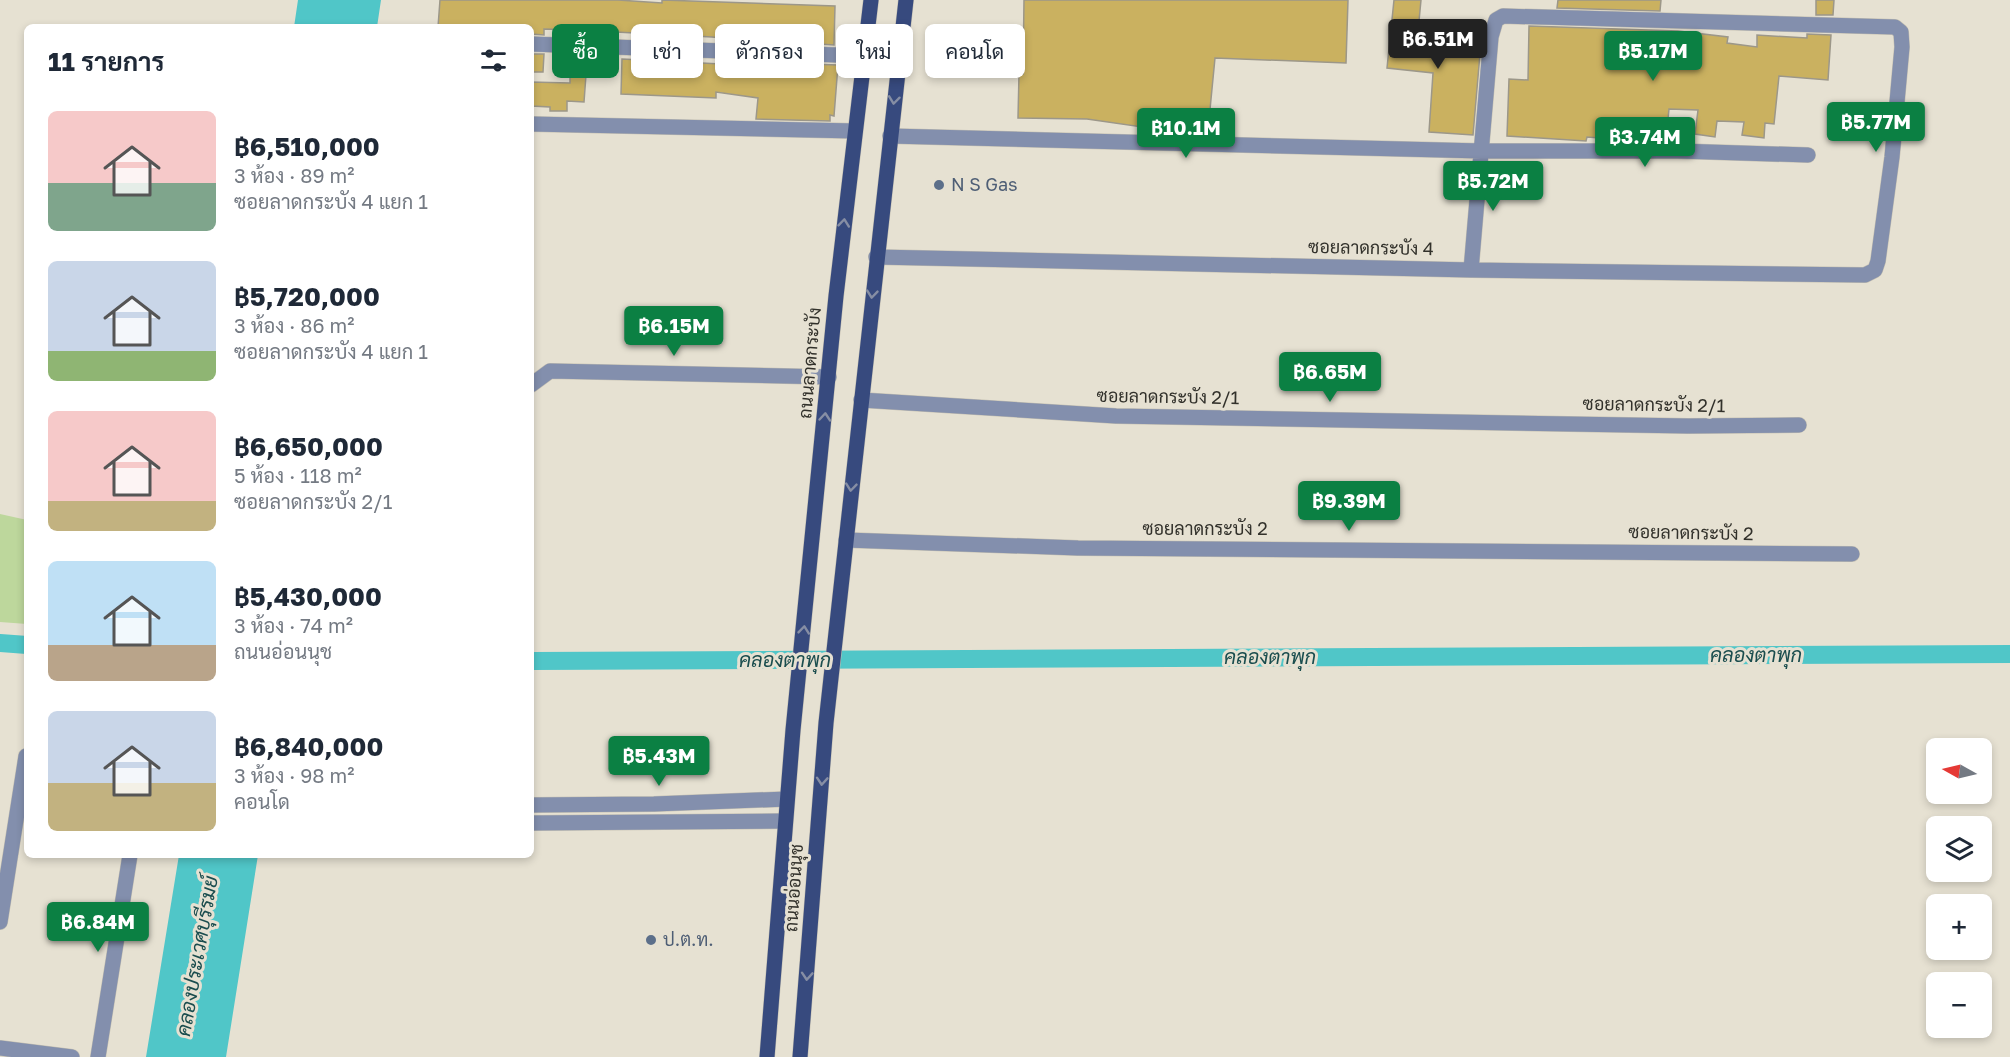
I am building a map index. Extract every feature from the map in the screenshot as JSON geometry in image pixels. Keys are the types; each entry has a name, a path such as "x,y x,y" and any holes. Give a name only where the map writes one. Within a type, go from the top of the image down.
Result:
{"main road":[{"name":"ถนนลาดกระบัง","path":"868,24 871,0"},
{"path":"846,540 906,0"},
{"name":"ถนนลาดกระบัง","path":"793,730 812,558 828,377 861,78"},
{"name":"ถนนอ่อนนุช","path":"800,1057 826,723 846,540"},
{"name":"ถนนอ่อนนุช","path":"767,1057 793,730"}],"street":[{"name":"ซอยลาดกระบัง 4","path":"876,257 1471,270 1865,275 1875,270 1878,261 1892,157 1901,32 1894,27 1503,16 1496,20 1491,37 1482,151"},
{"path":"534,44 836,55"},
{"path":"534,124 855,131"},
{"path":"890,136 1482,151 1678,151 1808,155"},
{"path":"1471,270 1482,151"},
{"path":"534,383 550,371 828,377"},
{"name":"ซอยลาดกระบัง 2/1","path":"861,400 1116,416 1688,426 1799,425"},
{"name":"ซอยลาดกระบัง 2","path":"846,540 1078,548 1852,554"},
{"path":"0,922 24,769"},
{"path":"534,805 654,804 787,799"},
{"path":"534,822 785,821"},
{"path":"98,1057 130,858"},
{"path":"0,1048 72,1057"}],"green space":[{"path":"0,514 24,519 24,624 0,622"}],"water":[{"path":"298,0 381,0 377,24 294,24"},
{"name":"คลองประเวศบุรีรมย์","path":"179,858 258,858 226,1057 146,1057"}],"building":[{"path":"440,0 618,0 662,3 662,0 835,6 834,45 824,44 824,24 715,24 715,37 703,37 703,24 631,24 631,33 619,32 619,24 552,24 552,29 544,29 544,35 534,34 534,24 438,24"},
{"path":"1024,0 1348,0 1346,63 1215,58 1208,130 1142,124 1142,127 1087,119 1018,118 1019,78 1025,78"},
{"path":"1394,0 1421,0 1417,42 1481,42 1473,135 1429,132 1433,73 1387,68"},
{"path":"1558,0 1661,0 1660,11 1557,8"},
{"path":"1816,0 1834,0 1833,15 1816,15"},
{"path":"1529,26 1678,31 1728,37 1727,43 1757,47 1757,35 1807,38 1807,34 1831,35 1828,80 1779,76 1774,124 1765,123 1764,138 1742,135 1744,122 1717,121 1715,137 1695,134 1698,110 1669,109 1666,138 1639,135 1639,141 1587,137 1586,141 1507,136 1509,79 1528,80"},
{"path":"534,54 544,54 543,72 534,72"},
{"path":"622,59 631,59 631,78 703,78 703,63 715,64 715,78 824,78 824,65 836,65 834,116 830,115 830,121 756,119 758,98 716,92 716,98 621,94"},
{"path":"570,78 586,78 584,102 567,101 567,111 550,111 550,107 534,106 534,82 570,83"}],"waterway":[{"path":"0,643 24,645"},
{"name":"คลองตาพุก","path":"534,661 2010,654"}],"place":[{"name":"N S Gas","path":"939,185"},
{"name":"ป.ต.ท.","path":"651,940"}]}
